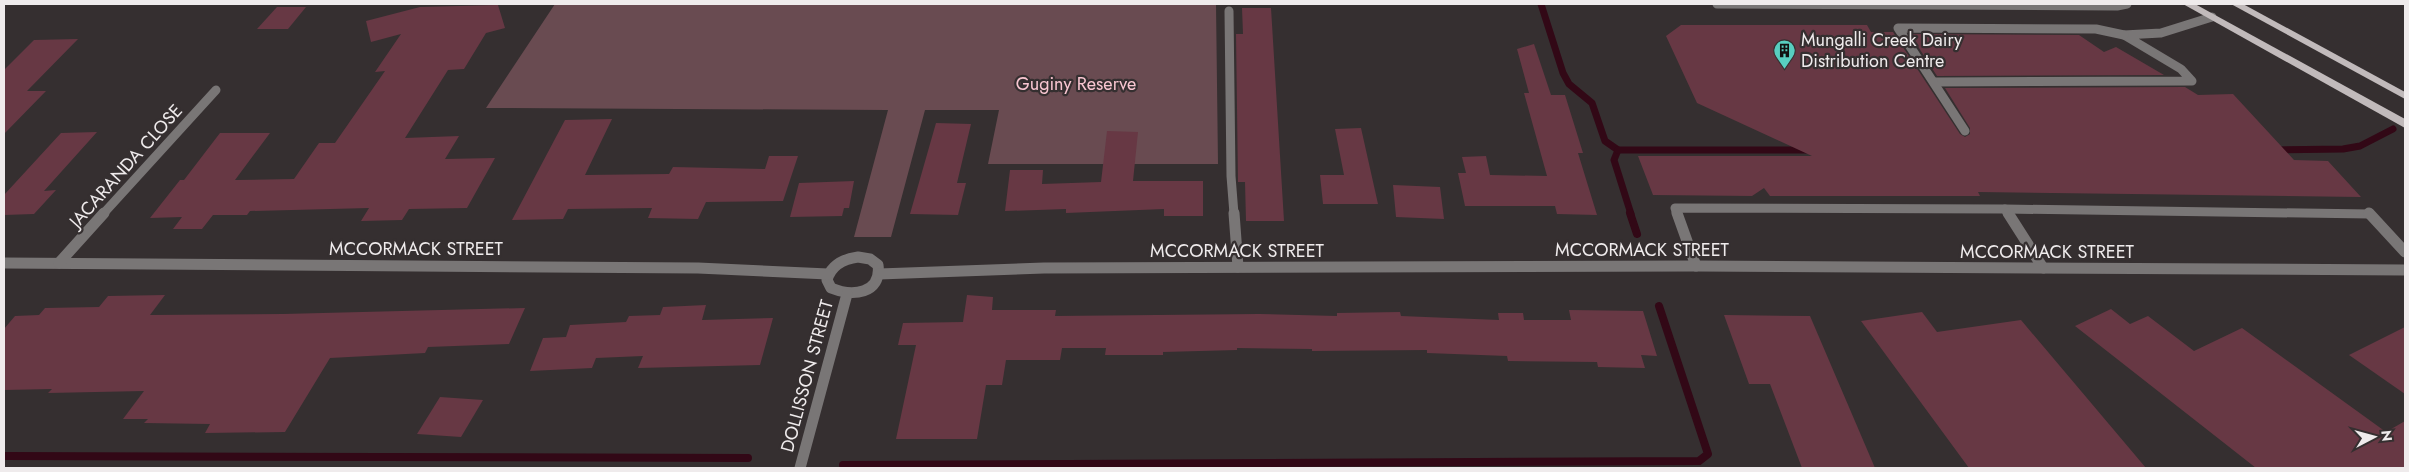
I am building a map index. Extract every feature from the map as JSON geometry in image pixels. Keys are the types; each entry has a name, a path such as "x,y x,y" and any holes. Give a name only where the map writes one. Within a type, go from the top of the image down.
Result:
{"main road":[{"path":"2188,4 2405,124"},
{"path":"2236,4 2405,96"}],"street":[{"path":"1717,4 2118,6 2127,4"},
{"path":"1229,11 1231,176 1232,203 1238,233 1238,268"},
{"path":"1965,131 1898,28 2096,30 2124,35 2161,33 2212,17"},
{"path":"1934,82 2192,81 2181,70 2124,35"},
{"name":"JACARANDA CLOSE","path":"59,263 216,90"},
{"path":"1696,266 1675,208 2369,213 2405,252"},
{"path":"2005,209 2043,268"},
{"path":"858,257 873,261 878,266 879,274 874,283 865,290 847,294 831,288 828,283 828,274 838,263 858,257"},
{"name":"MCCORMACK STREET","path":"4,263 698,268 828,274"},
{"name":"MCCORMACK STREET","path":"879,274 1044,268 1696,266 2405,270"},
{"name":"DOLLISSON STREET","path":"800,468 847,294"}],"green space":[{"name":"Guginy Reserve","path":"555,4 1216,4 1218,164 988,164 999,110 925,110 891,237 854,237 888,110 486,108"}],"building":[{"path":"498,5 505,28 486,33 464,69 448,70 405,138 459,136 445,159 495,158 467,208 409,209 402,220 361,221 369,208 250,211 247,215 213,215 202,229 173,229 182,217 150,218 180,180 184,180 220,133 270,133 235,180 294,179 319,143 335,143 385,71 375,72 401,34 371,42 366,21 420,7"},
{"path":"277,7 306,7 288,29 257,29"},
{"path":"1242,8 1271,8 1284,221 1246,221 1245,182 1238,182 1236,34 1243,34"},
{"path":"1681,25 1867,25 1871,32 1893,32 1960,134 1965,137 1970,134 1970,128 1945,88 2185,87 2198,95 2233,94 2294,160 2328,161 2361,197 1978,192 1980,196 1770,196 1764,188 1752,196 1653,195 1638,156 1812,156 1697,103 1666,36"},
{"path":"1910,34 2079,35 2104,52 2116,47 2164,75 1937,76"},
{"path":"78,39 27,91 46,91 4,134 4,70 34,40"},
{"path":"1534,44 1551,95 1565,95 1583,153 1578,153 1597,215 1557,214 1555,206 1465,206 1458,173 1466,173 1462,157 1486,156 1490,175 1547,176 1524,93 1529,93 1517,49"},
{"path":"612,119 585,175 669,174 673,167 765,169 769,156 798,156 783,201 706,202 698,219 648,218 652,208 568,209 563,219 512,220 565,120"},
{"path":"936,123 971,124 957,183 966,183 958,215 910,214"},
{"path":"1361,128 1378,204 1323,204 1320,175 1344,175 1335,129"},
{"path":"1107,131 1138,132 1133,181 1203,181 1203,216 1164,216 1164,209 1066,213 1066,209 1005,211 1010,170 1043,170 1042,184 1101,182"},
{"path":"97,132 44,191 56,190 34,214 4,215 4,195 61,133"},
{"path":"854,181 849,208 844,208 842,216 790,217 799,183"},
{"path":"1393,185 1440,187 1444,219 1396,217"},
{"path":"165,295 150,315 525,308 509,344 428,347 425,353 330,358 285,432 205,433 210,424 144,423 148,419 123,419 144,391 48,393 52,389 4,390 4,329 15,316 39,315 45,308 99,307 108,296"},
{"path":"967,295 993,297 992,310 1056,310 1055,316 1259,314 1337,316 1337,313 1400,312 1401,316 1499,320 1498,313 1523,313 1524,320 1571,320 1569,310 1643,311 1657,356 1641,355 1645,368 1598,367 1597,362 1508,361 1507,356 1427,353 1427,350 1312,351 1312,349 1237,348 1237,350 1163,352 1163,355 1105,355 1106,348 1062,348 1060,360 1006,360 1002,385 986,385 977,439 896,439 916,345 898,345 903,323 963,322"},
{"path":"706,305 702,320 773,318 760,365 638,368 643,356 596,358 592,368 530,371 543,338 566,337 570,325 626,322 629,316 660,315 663,307"},
{"path":"2111,309 2130,324 2148,316 2194,351 2242,328 2386,432 2405,421 2405,468 2256,468 2075,326"},
{"path":"1922,312 1937,332 2021,320 2146,468 1969,468 1861,321"},
{"path":"1724,315 1810,316 1875,468 1802,468 1770,384 1749,384"},
{"path":"2405,327 2405,394 2349,355"},
{"path":"440,397 483,400 461,437 417,434"}],"waterway":[{"path":"1541,4 1563,73 1569,84 1592,103 1605,141 1618,150"},
{"path":"2275,150 2343,149 2360,146 2393,129"},
{"path":"1618,150 1808,150"},
{"path":"1618,150 1614,160 1631,214"},
{"path":"1630,213 1637,234"},
{"path":"843,465 1699,461 1708,454 1659,306"},
{"path":"4,456 748,458"}],"place":[{"name":"Mungalli Creek Dairy Distribution Centre","path":"1785,69"}]}
